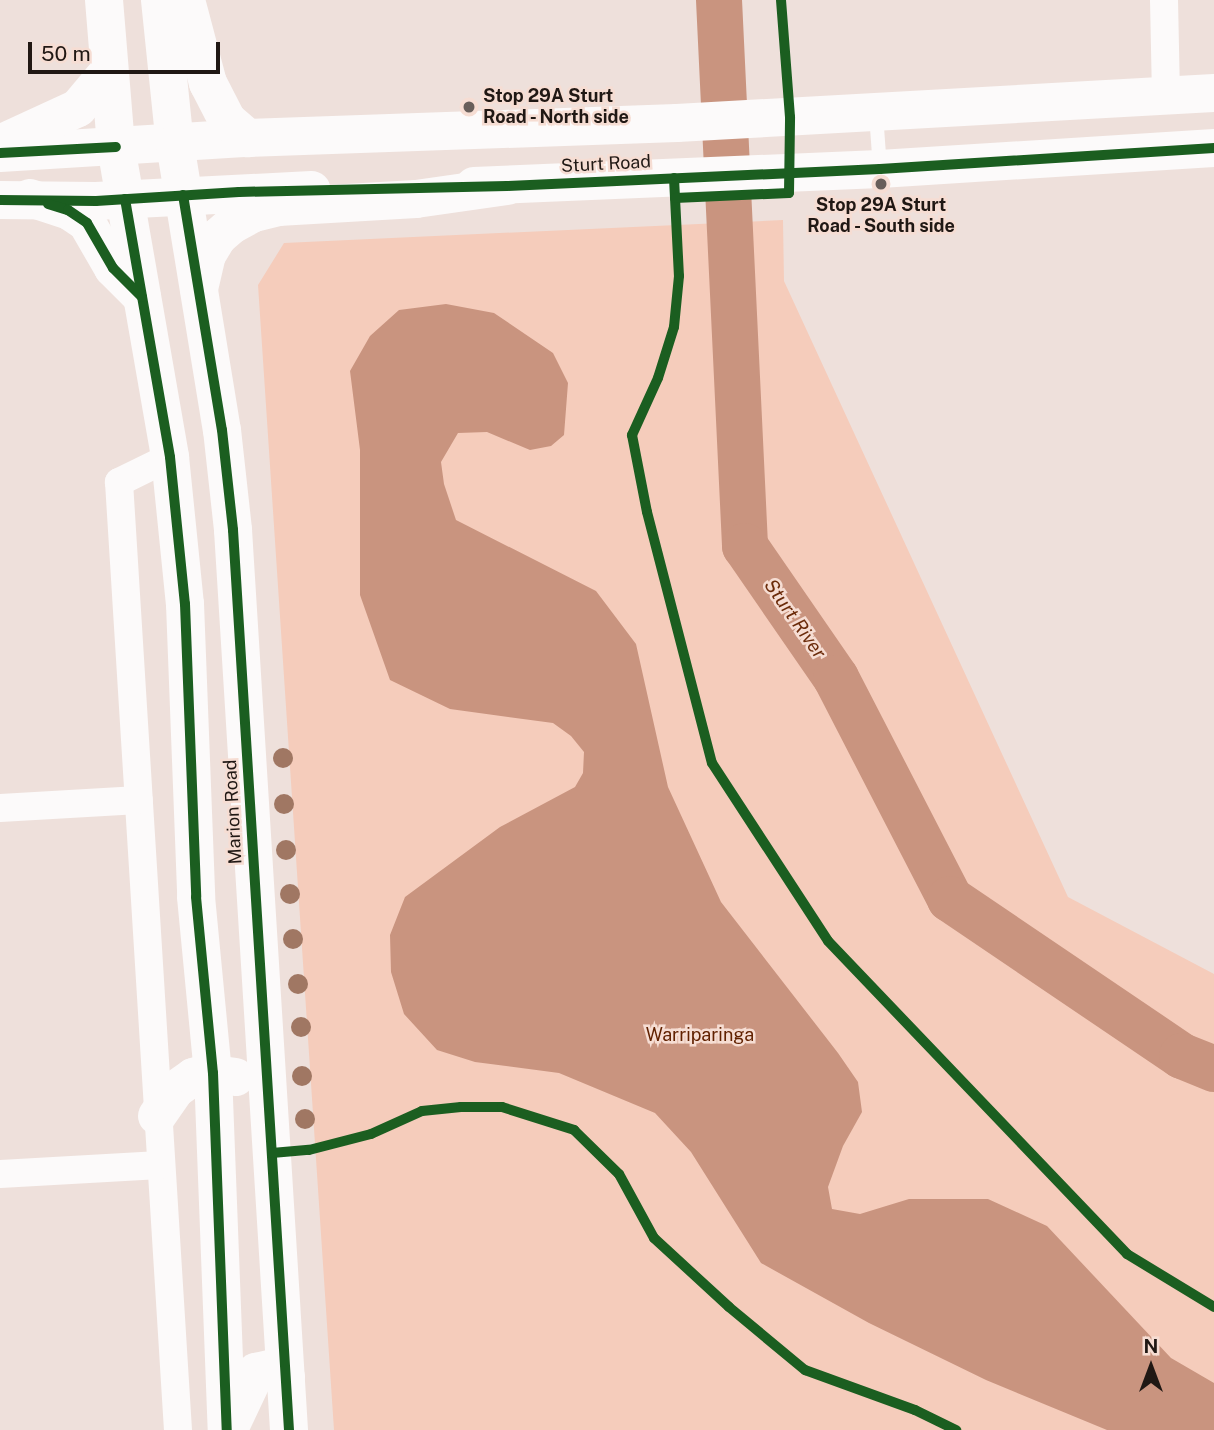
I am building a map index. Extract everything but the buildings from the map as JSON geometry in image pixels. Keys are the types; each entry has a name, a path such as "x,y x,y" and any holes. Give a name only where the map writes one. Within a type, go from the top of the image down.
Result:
{"main road":[{"path":"104,0 116,147 170,457 185,604 196,897 213,1073 228,1430"},
{"name":"Marion Road","path":"160,0 175,144 222,430 233,530 289,1430"},
{"path":"186,0 208,83 227,120 248,138"},
{"path":"0,144 78,108 109,71"},
{"path":"0,153 248,138 677,124 1214,93"},
{"name":"Sturt Road","path":"15,199 125,199 507,186 880,169 1214,148"},
{"path":"198,295 207,255 218,237 232,225 254,214 278,208 416,199 507,186"},
{"path":"15,199 68,211 87,223 113,268 142,298"},
{"path":"157,1116 171,1094 186,1081 198,1074 213,1073 244,1080 261,1095 269,1109"},
{"path":"228,1430 256,1372 271,1367 286,1377"}],"street":[{"path":"1164,0 1166,96"},
{"path":"170,457 119,482 178,1430"},
{"path":"0,808 139,800"},
{"path":"0,1174 160,1165"}],"lane":[{"path":"876,113 880,169"}],"green space":[{"name":"Warriparinga","path":"783,220 784,281 1068,897 1214,974 1214,1430 334,1430 258,285 284,243"}],"shaded area":[{"path":"446,304 494,313 553,353 568,383 564,435 551,446 530,450 487,432 458,433 441,462 444,484 456,520 596,591 636,644 668,787 721,902 858,1082 862,1112 843,1146 828,1187 832,1209 860,1214 909,1199 988,1199 1047,1226 1171,1358 1214,1383 1214,1430 1107,1430 986,1380 869,1323 761,1263 691,1152 655,1113 559,1073 475,1062 437,1050 404,1014 391,972 390,935 405,897 500,827 575,787 583,773 584,752 571,736 553,723 450,709 390,680 360,595 360,450 350,371 370,336 399,310"}],"waterway":[{"name":"Sturt River","path":"719,0 745,546 836,678 950,899 1182,1056 1214,1069"}],"cycle path":[{"path":"675,198 789,193 790,117 781,0"},
{"path":"0,153 116,147"},
{"path":"0,200 96,201 239,192 507,186 880,169 1214,148"},
{"path":"674,178 679,276 674,327 658,378 632,435 647,512 712,763 828,941 1127,1254 1214,1307"},
{"path":"183,195 222,430 233,530 289,1430"},
{"path":"125,199 170,457 185,604 196,897 213,1073 227,1430"},
{"path":"48,204 68,210 87,223 113,268 142,297"},
{"path":"272,1153 309,1150 371,1134 422,1111 461,1107 502,1107 574,1130 619,1174 654,1238 729,1307 805,1370 915,1410 956,1430"}],"place":[{"name":"Stop 29A Sturt Road - North side","path":"469,107"},
{"name":"Stop 29A Sturt Road - South side","path":"881,184"}]}
